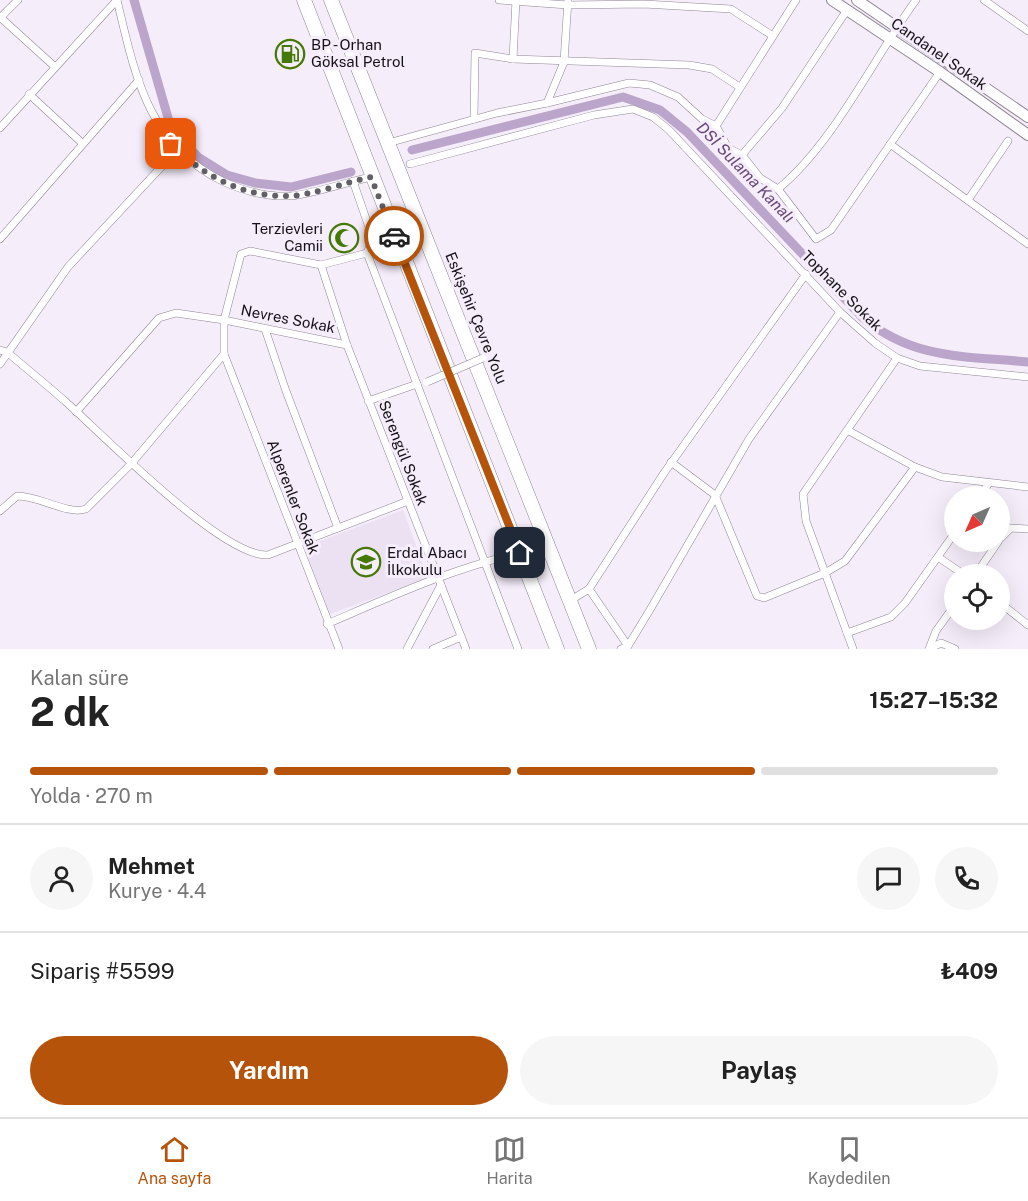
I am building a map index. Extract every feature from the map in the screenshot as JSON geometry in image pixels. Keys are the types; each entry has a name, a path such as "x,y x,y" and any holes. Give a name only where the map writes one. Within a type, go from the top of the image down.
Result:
{"highway":[{"path":"304,0 371,177 557,649"},
{"name":"Eskişehir Çevre Yolu","path":"331,0 589,649"}],"main road":[{"name":"Candanel Sokak","path":"832,0 889,36 1028,135"},
{"path":"858,0 1027,115"}],"street":[{"path":"18,0 0,18 54,66"},
{"path":"0,128 54,66 117,0"},
{"path":"117,0 139,80 160,129 177,150 205,173 255,193 292,196 371,177"},
{"path":"499,0 731,9 772,36"},
{"path":"513,59 516,0"},
{"path":"716,126 738,86 796,0"},
{"path":"778,189 793,177 835,122 874,65 889,36 916,0"},
{"path":"984,0 1028,31"},
{"path":"547,103 564,62 568,3"},
{"path":"742,155 782,108 847,10"},
{"path":"474,118 475,53 513,59 564,62 689,65 712,69 738,86"},
{"path":"388,143 474,118 629,83 650,85 678,97 702,119 716,126 728,148 742,155 760,178 778,189 816,239 831,230 940,72"},
{"path":"0,239 139,80"},
{"path":"29,94 82,144"},
{"name":"Tophane Sokak","path":"410,164 594,115 633,109 652,117 669,130 840,312 875,343 897,358 920,366 1028,377"},
{"path":"968,200 1008,141"},
{"path":"890,144 1028,244"},
{"path":"0,364 3,351 68,267 177,150"},
{"path":"353,181 373,239 367,253 453,474 482,562 518,649"},
{"path":"0,511 18,496 33,496 77,512 86,509 131,464 224,354 224,320 241,254 250,251 321,265 367,253"},
{"name":"Serengül Sokak","path":"321,265 347,345 466,649"},
{"path":"571,600 589,589 671,462 806,274"},
{"path":"589,589 624,647 749,439 840,312"},
{"name":"Nevres Sokak","path":"76,412 159,318 176,313 224,320 347,345"},
{"path":"266,329 286,391 338,528"},
{"path":"3,351 76,412 131,464 215,532 247,552 268,555 297,546 408,501"},
{"name":"Alperenler Sokak","path":"224,354 327,624 339,649"},
{"path":"427,382 483,358"},
{"path":"853,649 806,521 803,494 849,431 897,358"},
{"path":"369,401 417,384"},
{"path":"849,431 915,467 942,477 1028,487"},
{"path":"671,462 715,495 757,596 765,598 825,573 845,561 915,467"},
{"path":"1010,529 1028,529"},
{"path":"847,633 891,617 905,603 944,549"},
{"path":"327,624 440,581 482,562 520,553"},
{"path":"939,557 949,564"},
{"path":"407,649 440,581"},
{"path":"1010,611 1028,625"},
{"path":"929,649 944,620"},
{"path":"433,649 461,637"},
{"path":"929,649 941,643 955,649"}],"shaded area":[{"name":"Erdal Abacı İlkokulu","path":"403,510 428,578 330,614 304,547"}],"waterway":[{"path":"134,0 171,128 198,157 227,175 255,183 291,187 351,172"},
{"name":"DSİ Sulama Kanalı","path":"412,150 623,97 660,110 687,132 862,317 881,331 920,349 961,356 1028,362"}],"way so far":[{"path":"171,144 205,173 255,193 292,196 371,177 394,236"}],"place":[{"name":"BP - Orhan Göksal Petrol","path":"290,54"},
{"name":"Terzievleri Camii","path":"344,238"},
{"name":"Erdal Abacı İlkokulu","path":"366,562"}],"route":[{"path":"394,236 520,553"}]}
